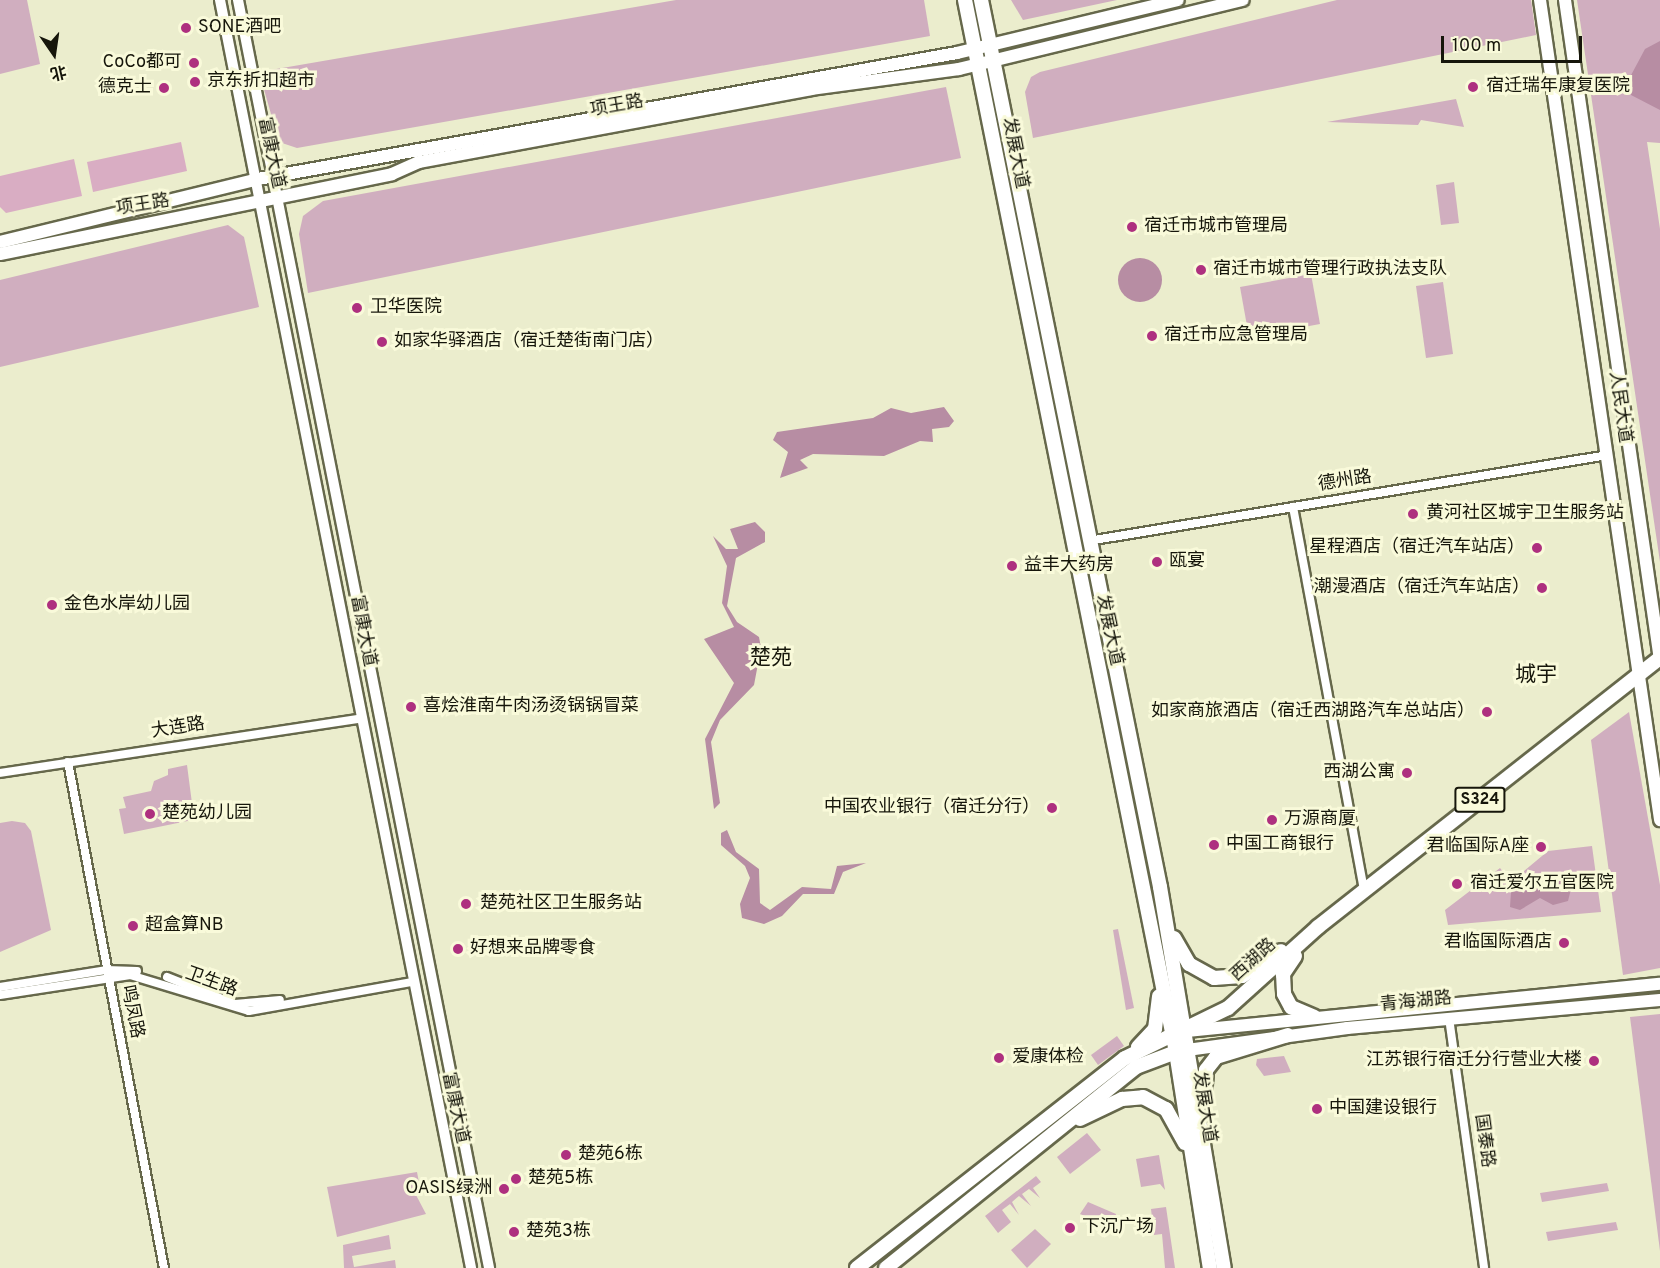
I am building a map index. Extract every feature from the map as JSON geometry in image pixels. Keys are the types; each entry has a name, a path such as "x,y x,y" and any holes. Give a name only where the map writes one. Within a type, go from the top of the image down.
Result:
{"main road":[{"name":"发展大道","path":"965,0 985,63 1161,985 1173,1037 1183,1050"},
{"name":"发展大道","path":"981,0 982,48"},
{"name":"项王路","path":"0,242 258,179 982,48 1178,0"},
{"name":"项王路","path":"0,254 280,195 392,174 430,159 811,89 985,63 1243,0"},
{"name":"人民大道","path":"1540,0 1641,672 1654,731 1660,820"},
{"name":"人民大道","path":"1565,0 1660,658"},
{"name":"发展大道","path":"985,63 1160,887 1187,1031 1183,1050 1201,1161 1224,1268"},
{"path":"1631,599 1651,596"},
{"name":"西湖路","path":"857,1268 1125,1058 1187,1031 1228,1008 1318,927 1660,658"},
{"path":"1160,887 1181,953 1214,978 1242,975 1318,927"},
{"path":"1314,1017 1291,1007 1282,980 1318,927"},
{"name":"青海湖路","path":"1187,1031 1660,984"},
{"path":"1125,1058 1155,1029 1161,985"},
{"name":"青海湖路","path":"1183,1050 1288,1035 1449,1018 1660,1000"},
{"path":"1201,1161 1207,1067 1232,1048 1288,1035"},
{"path":"886,1268 1136,1067 1183,1050"},
{"path":"1047,1138 1110,1103 1143,1097 1166,1109 1201,1161"},
{"name":"发展大道","path":"1201,1161 1210,1268"}],"street":[{"name":"富康大道","path":"220,0 262,199 411,979 471,1268"},
{"name":"富康大道","path":"238,0 280,195 489,1268"},
{"name":"德州路","path":"1088,541 1608,455"},
{"path":"1293,507 1364,891"},
{"name":"大连路","path":"0,773 362,718"},
{"name":"鸣凤路","path":"68,762 106,973 164,1268"},
{"name":"卫生路","path":"0,987 106,973 158,974 242,1005 411,979"},
{"name":"卫生路","path":"0,995 106,973"},
{"name":"国泰路","path":"1449,1018 1484,1268"}],"shaded area":[{"path":"0,0 27,0 40,64 0,74"},
{"path":"676,0 924,0 930,36 297,148 279,142 259,72"},
{"path":"1011,0 1117,0 1023,20"},
{"path":"1337,0 1531,0 1536,35 1033,138 1025,92 1031,77 1040,72"},
{"path":"1577,0 1660,0 1660,143 1647,142 1660,229 1660,562"},
{"path":"1660,41 1660,110 1631,95 1629,79 1645,49"},
{"path":"946,87 961,158 308,293 299,234 303,216 323,201"},
{"path":"1456,99 1464,127 1421,120 1418,125 1327,122"},
{"path":"181,142 187,171 93,192 87,162"},
{"path":"74,159 82,196 6,213 0,207 0,176"},
{"path":"1454,182 1459,223 1441,225 1436,185"},
{"path":"228,225 244,237 259,307 0,367 0,280"},
{"path":"1140,258 1156,264 1162,280 1156,296 1140,302 1124,296 1118,280 1124,264"},
{"path":"1311,274 1320,324 1249,337 1240,287"},
{"path":"1443,282 1453,354 1426,358 1416,286"},
{"path":"944,407 954,421 949,427 932,429 933,442 920,441 884,456 813,454 800,460 808,468 780,478 788,452 773,440 777,432 873,418 891,408 911,413"},
{"path":"755,522 765,532 765,542 736,558 727,606 737,622 759,637 761,648 754,685 720,720 711,742 720,803 714,809 705,739 734,683 704,639 734,627 722,603 727,566 713,536 726,549 738,549 730,529"},
{"path":"1629,712 1660,885 1660,968 1623,975 1591,740"},
{"path":"187,765 193,811 201,810 202,818 124,834 119,809 126,808 123,797 151,791 154,781 168,775 168,769"},
{"path":"12,821 25,823 31,831 51,930 0,952 0,823"},
{"path":"727,830 736,852 759,869 760,903 770,910 802,887 831,889 837,866 866,863 843,872 834,894 803,894 782,916 764,924 742,918 740,904 750,878 745,866 721,845 721,833"},
{"path":"1592,846 1601,912 1448,925 1445,910 1500,868 1511,882 1548,851"},
{"path":"1557,876 1572,885 1568,901 1553,905 1540,898 1520,910 1510,907 1511,892 1531,890"},
{"path":"1118,929 1134,1008 1126,1010 1113,930"},
{"path":"1660,1014 1660,1251 1630,1017"},
{"path":"1117,1036 1124,1046 1098,1065 1091,1055"},
{"path":"1284,1056 1291,1072 1264,1076 1256,1065 1257,1059"},
{"path":"1087,1133 1101,1150 1070,1174 1057,1157"},
{"path":"1159,1155 1165,1190 1160,1184 1141,1187 1136,1159"},
{"path":"417,1172 421,1193 416,1195 426,1214 337,1237 327,1187"},
{"path":"1036,1176 1041,1182 1033,1188 1040,1198 1029,1189 1022,1194 1031,1206 1019,1196 1012,1202 1019,1215 1010,1204 1002,1210 1011,1222 998,1233 985,1216"},
{"path":"1607,1183 1609,1191 1542,1202 1540,1193"},
{"path":"1088,1202 1116,1214 1113,1227 1080,1214"},
{"path":"1166,1207 1175,1268 1165,1268 1162,1234 1154,1235 1151,1209"},
{"path":"1616,1222 1618,1230 1548,1241 1546,1232"},
{"path":"1035,1229 1051,1244 1027,1268 1011,1250"},
{"path":"389,1235 391,1249 352,1256 354,1267 395,1260 396,1268 344,1268 343,1245"}],"place":[{"name":"S·ONE酒吧","path":"186,28"},
{"name":"CoCo都可","path":"194,63"},
{"name":"京东折扣超市","path":"195,82"},
{"name":"宿迁瑞年康复医院","path":"1473,87"},
{"name":"德克士","path":"164,88"},
{"name":"宿迁市城市管理局","path":"1132,227"},
{"name":"宿迁市城市管理行政执法支队","path":"1201,270"},
{"name":"卫华医院","path":"357,308"},
{"name":"宿迁市应急管理局","path":"1152,336"},
{"name":"如家华驿酒店（宿迁楚街南门店）","path":"382,342"},
{"name":"黄河社区城宇卫生服务站","path":"1413,514"},
{"name":"星程酒店（宿迁汽车站店）","path":"1537,548"},
{"name":"瓯宴","path":"1157,562"},
{"name":"益丰大药房","path":"1012,566"},
{"name":"潮漫酒店（宿迁汽车站店）","path":"1542,588"},
{"name":"金色水岸幼儿园","path":"52,605"},
{"name":"喜烩淮南牛肉汤·烫锅锅冒菜","path":"411,707"},
{"name":"如家商旅酒店（宿迁西湖路汽车总站店）","path":"1487,712"},
{"name":"西湖公寓","path":"1407,773"},
{"name":"中国农业银行（宿迁分行）","path":"1052,808"},
{"name":"楚苑幼儿园","path":"150,814"},
{"name":"万源商厦","path":"1272,820"},
{"name":"中国工商银行","path":"1214,845"},
{"name":"君临国际A座","path":"1541,847"},
{"name":"宿迁爱尔五官医院","path":"1457,884"},
{"name":"楚苑社区卫生服务站","path":"466,904"},
{"name":"超盒算NB","path":"133,926"},
{"name":"君临国际酒店","path":"1564,943"},
{"name":"好想来品牌零食","path":"458,949"},
{"name":"爱康体检","path":"999,1058"},
{"name":"江苏银行宿迁分行营业大楼","path":"1594,1061"},
{"name":"中国建设银行","path":"1317,1109"},
{"name":"楚苑6栋","path":"566,1155"},
{"name":"楚苑5栋","path":"516,1179"},
{"name":"OASIS绿洲","path":"504,1189"},
{"name":"下沉广场","path":"1070,1228"},
{"name":"楚苑3栋","path":"514,1232"}],"district":[{"name":"楚苑","path":"771,659"},
{"name":"城宇","path":"1536,676"}]}
